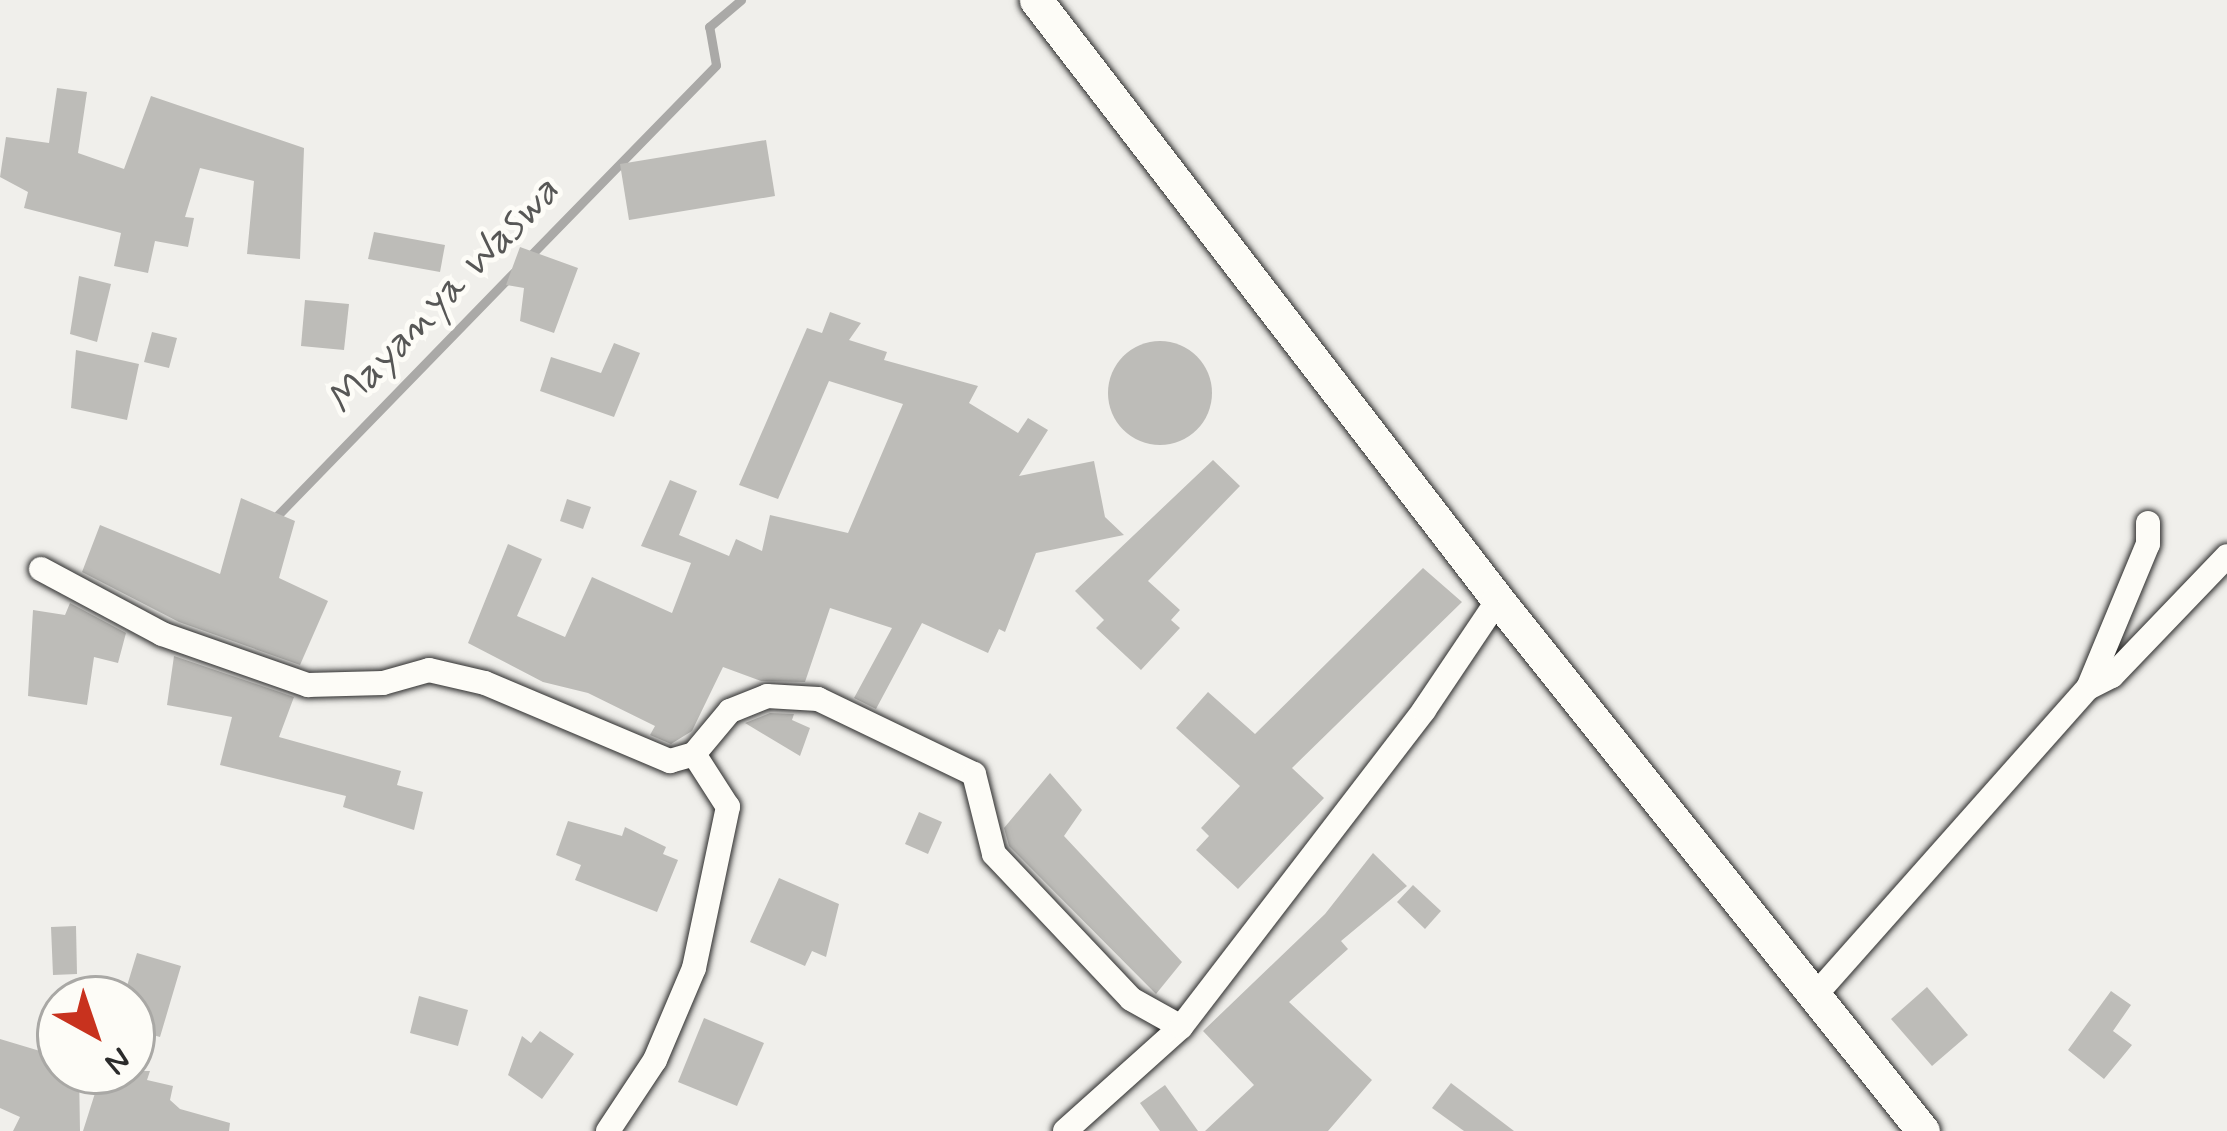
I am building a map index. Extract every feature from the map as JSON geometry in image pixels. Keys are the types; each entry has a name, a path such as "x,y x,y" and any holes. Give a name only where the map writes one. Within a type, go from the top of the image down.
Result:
{"street":[{"path":"1036,0 1498,600 1923,1131"},
{"path":"1817,993 2088,688 2148,544 2148,523"},
{"path":"2088,688 2112,676 2227,556"},
{"path":"41,568 163,634 308,686 383,683 429,670 485,683 670,761 694,754 730,711 767,696 818,699 974,774 994,854 1131,999 1181,1027"},
{"path":"1065,1131 1181,1027 1424,710 1498,600"},
{"path":"608,1131 655,1060 694,968 728,807 694,754"}],"building":[{"path":"57,88 87,92 78,153 124,169 151,96 304,148 300,259 247,254 254,181 200,168 185,217 194,218 188,247 155,241 148,273 114,266 121,233 24,208 28,192 0,177 6,137 49,143"},
{"path":"766,140 775,196 629,220 620,164"},
{"path":"374,232 445,245 440,272 368,259"},
{"path":"520,247 578,268 554,333 520,321 524,288 506,285"},
{"path":"79,276 111,284 97,342 70,334"},
{"path":"305,300 349,304 344,350 301,346"},
{"path":"830,312 861,323 849,340 887,352 884,360 978,386 969,403 1018,433 1028,418 1048,430 1019,476 1094,461 1105,517 1124,535 1036,553 1005,632 999,629 988,653 922,623 876,709 854,698 892,628 830,608 805,682 761,681 723,667 692,731 671,744 650,735 655,726 588,693 543,682 468,643 508,544 542,559 517,616 565,637 592,577 672,613 691,563 641,546 670,480 697,491 679,535 729,556 736,539 762,551 770,515 848,533 903,404 829,381 778,499 739,485 807,328 822,333"},
{"path":"152,332 177,338 169,368 144,362"},
{"path":"1160,341 1180,345 1197,356 1208,373 1212,393 1208,413 1197,430 1180,441 1160,445 1140,441 1123,430 1112,413 1108,393 1112,373 1123,356 1140,345"},
{"path":"614,343 640,353 614,417 540,391 551,357 601,373"},
{"path":"76,350 139,364 127,420 71,408"},
{"path":"1213,460 1240,486 1148,581 1180,610 1171,620 1180,628 1141,670 1096,628 1104,620 1075,591"},
{"path":"241,498 295,521 279,578 328,601 300,665 179,622 82,572 100,525 220,574"},
{"path":"567,499 591,507 583,529 560,521"},
{"path":"1423,568 1462,602 1292,768 1324,798 1238,889 1196,850 1209,836 1201,828 1240,786 1176,728 1208,692 1255,734"},
{"path":"70,603 126,633 118,663 94,657 87,705 28,696 33,610 65,615"},
{"path":"174,656 294,697 279,737 401,771 397,785 423,792 414,830 343,807 346,796 220,765 232,717 167,705"},
{"path":"770,713 794,714 792,720 810,728 800,756 745,723"},
{"path":"1050,773 1082,810 1064,836 1182,962 1156,994 1009,846 1004,828"},
{"path":"919,812 942,822 928,854 905,844"},
{"path":"568,821 622,836 625,827 666,847 663,854 678,860 657,912 575,880 581,865 556,855"},
{"path":"1373,853 1407,886 1341,941 1348,949 1289,1002 1372,1080 1328,1131 1205,1131 1254,1085 1203,1031 1325,914"},
{"path":"779,878 839,904 826,957 812,951 805,966 750,942"},
{"path":"1413,885 1441,911 1425,929 1397,902"},
{"path":"76,926 77,974 53,975 51,927"},
{"path":"137,953 181,966 160,1037 156,1036 156,975 130,975"},
{"path":"1927,987 1968,1035 1932,1066 1891,1019"},
{"path":"2111,991 2131,1005 2113,1031 2132,1045 2104,1079 2068,1050"},
{"path":"419,996 468,1010 458,1046 410,1033"},
{"path":"704,1018 764,1043 737,1106 678,1082"},
{"path":"540,1031 574,1054 542,1099 508,1075 522,1036 531,1043"},
{"path":"0,1039 36,1050 36,1095 79,1095 80,1131 13,1131 20,1117 0,1108"},
{"path":"156,1082 173,1086 170,1100 180,1109 230,1123 229,1131 83,1131 94,1095 156,1095"},
{"path":"1451,1083 1514,1131 1464,1131 1432,1108"},
{"path":"1165,1085 1198,1131 1160,1131 1140,1103"}],"waterway":[{"name":"Mayanya Waswa","path":"526,260 716,65 709,27 741,0"},
{"name":"Mayanya Waswa","path":"271,522 514,272"}]}
